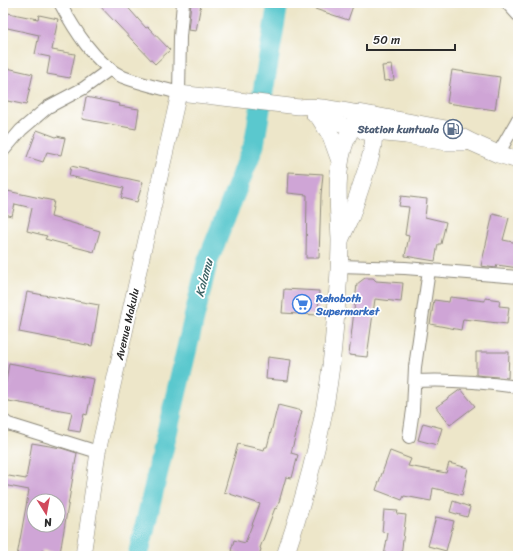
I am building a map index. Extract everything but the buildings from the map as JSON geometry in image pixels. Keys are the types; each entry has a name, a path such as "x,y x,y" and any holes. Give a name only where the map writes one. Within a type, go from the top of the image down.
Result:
{"highway":[{"path":"319,117 331,136 341,163"},
{"path":"365,123 406,135 447,142 471,142"},
{"path":"365,123 446,129 498,154 518,160"},
{"path":"340,240 352,216 373,145 365,123"},
{"path":"285,556 299,514 318,442 328,390 339,266 339,206 343,150 365,123"},
{"path":"370,159 406,135"}],"main road":[{"path":"180,93 311,107 365,123"},
{"name":"Avenue Makulu","path":"83,556 98,452 180,93"},
{"path":"294,106 319,117 365,123"}],"street":[{"path":"60,3 80,37 92,52 110,69 122,76 138,82 180,93 180,37 183,3"},
{"path":"507,3 518,15"},
{"path":"3,151 21,130 48,107 84,88 110,69"},
{"path":"498,154 518,119"},
{"path":"339,266 429,270 518,277"},
{"path":"409,437 413,410 415,367 429,270"},
{"path":"415,381 445,380 518,387"},
{"path":"3,420 8,424 98,452"}],"waterway":[{"name":"Kalamu","path":"138,556 207,263 254,145 278,3"}],"place":[{"name":"Station kuntuala","path":"453,129"},
{"name":"Rehoboth Supermarket","path":"302,304"}]}
